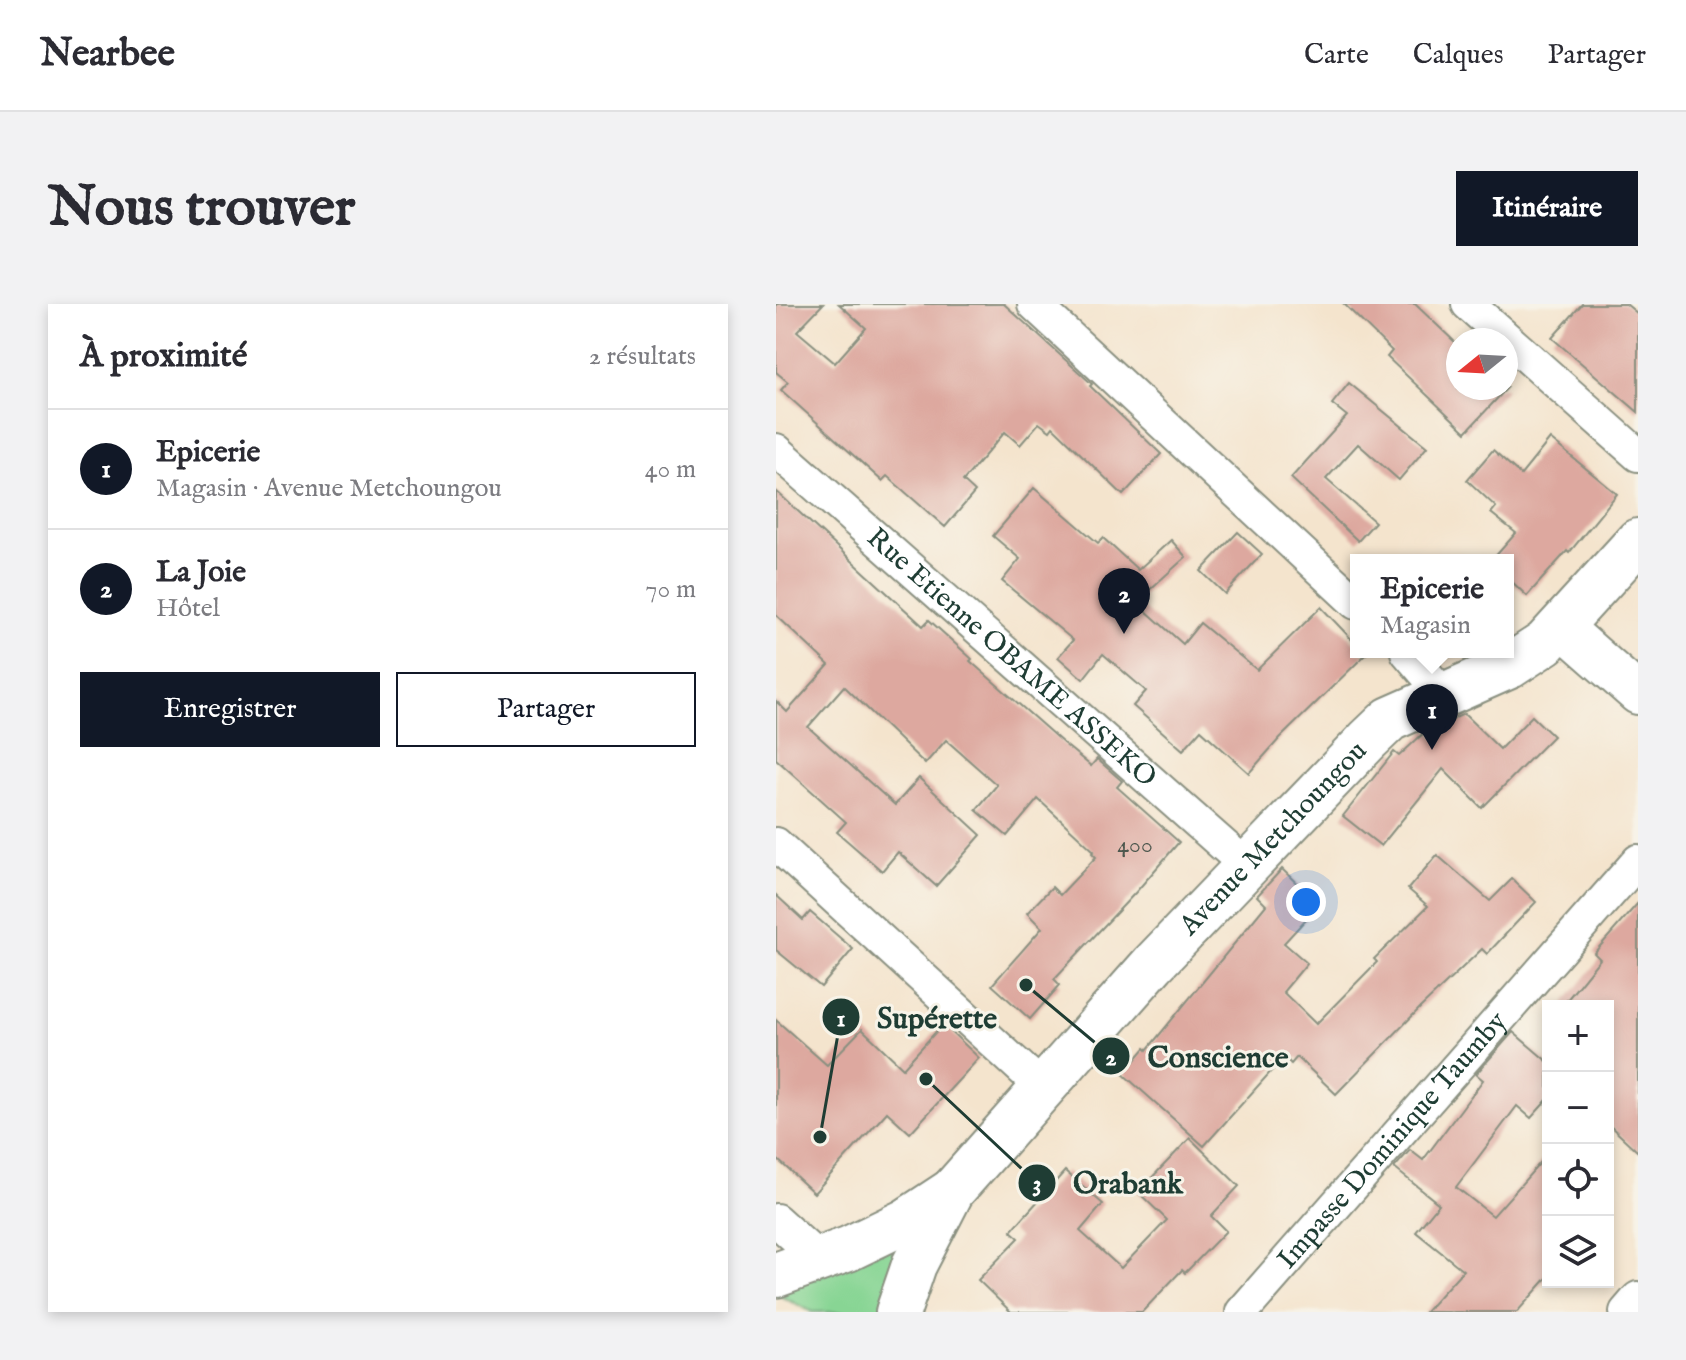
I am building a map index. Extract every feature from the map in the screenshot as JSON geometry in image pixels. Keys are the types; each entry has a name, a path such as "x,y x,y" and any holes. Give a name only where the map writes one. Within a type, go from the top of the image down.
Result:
{"main road":[{"name":"Avenue Metchoungou","path":"952,1191 1153,964 1390,719 1510,666 1545,643 1638,541"},
{"path":"776,1275 848,1249 906,1221 952,1191"},
{"path":"898,1312 914,1265 952,1191"}],"street":[{"path":"1034,304 1350,597"},
{"path":"1468,304 1638,455"},
{"name":"Rue Etienne OBAME ASSEKO","path":"776,450 1247,866"},
{"path":"1562,627 1638,694"},
{"path":"1412,658 1443,694"},
{"path":"776,844 1042,1087"},
{"name":"Impasse Dominique Taumby","path":"1242,1312 1638,861"},
{"path":"776,1220 819,1259"},
{"path":"1626,1312 1638,1298"}],"green space":[{"path":"914,1237 883,1312 812,1312 776,1294"}],"building":[{"path":"776,304 823,304 797,331 835,363 866,328 839,304 1004,304 1092,384 1090,386 1161,454 1123,495 1053,427 1050,431 1039,423 1020,445 1005,432 963,481 975,492 945,527 887,476 882,481 781,390 788,382 776,372"},
{"path":"1344,304 1415,304 1446,334 1446,400 1496,400 1466,432 1387,357 1392,351"},
{"path":"1582,304 1626,304 1638,314 1638,412 1552,338"},
{"path":"1349,383 1427,447 1399,480 1358,444 1326,479 1375,522 1358,541 1291,478 1347,416 1332,404"},
{"path":"1550,439 1617,494 1569,553 1567,551 1527,596 1514,584 1514,554 1497,554 1516,533 1491,513 1496,507 1467,480 1493,450 1521,475"},
{"path":"1034,488 1098,543 1103,538 1138,570 1171,540 1186,557 1136,602 1183,644 1200,623 1257,670 1321,607 1350,638 1350,658 1362,658 1249,773 1201,730 1183,750 1133,706 1146,691 1103,654 1083,679 1058,657 1073,640 1002,581 1020,559 993,536"},
{"path":"776,491 923,626 929,620 972,659 970,661 1063,743 1091,766 1097,759 1122,781 1117,787 1179,842 1054,979 1060,985 1030,1019 992,985 1042,928 1027,913 1052,887 1060,895 1096,857 1092,853 1094,851 1038,799 1007,836 976,810 997,785 946,740 925,764 844,686 808,727 895,805 919,778 981,835 936,886 898,852 882,871 837,832 846,822 776,759 776,701 787,712 829,665 776,615"},
{"path":"1238,532 1262,554 1225,594 1201,571"},
{"path":"1464,714 1500,749 1532,716 1553,736 1482,808 1443,769 1381,846 1343,816 1394,752 1399,756 1427,730 1435,738 1455,718"},
{"path":"1437,855 1490,901 1512,879 1536,902 1487,954 1482,949 1421,1007 1336,1094 1297,1057 1291,1064 1284,1057 1204,1146 1123,1074 1145,1048 1147,1050 1266,905 1257,896 1282,869 1319,905 1284,943 1307,963 1283,992 1316,1024 1377,962 1374,959 1428,906 1408,889"},
{"path":"776,895 803,920 810,912 853,949 821,987 776,950"},
{"path":"1638,903 1638,1152 1614,1130 1614,1000 1567,1000 1600,959 1594,953"},
{"path":"776,1020 827,1065 862,1029 903,1068 943,1024 979,1058 910,1133 887,1112 814,1193 776,1158"},
{"path":"1513,1032 1542,1057 1542,1106 1531,1118 1517,1106 1456,1187 1493,1216 1542,1161 1542,1284 1517,1312 1425,1312 1463,1270 1416,1232 1439,1204 1394,1168 1410,1150 1423,1160 1483,1080 1476,1074"},
{"path":"1190,1138 1239,1186 1211,1216 1226,1231 1185,1273 1182,1270 1142,1312 1011,1312 978,1280 1019,1238 1011,1231 1065,1171 1103,1204 1080,1231 1121,1268 1167,1220 1138,1192"}],"place":[{"name":"La Joie","path":"1124,634"},
{"name":"Epicerie","path":"1432,750"},
{"name":"Conscience","path":"1026,985"},
{"name":"Orabank","path":"926,1079"},
{"name":"Supérette","path":"820,1137"}]}
